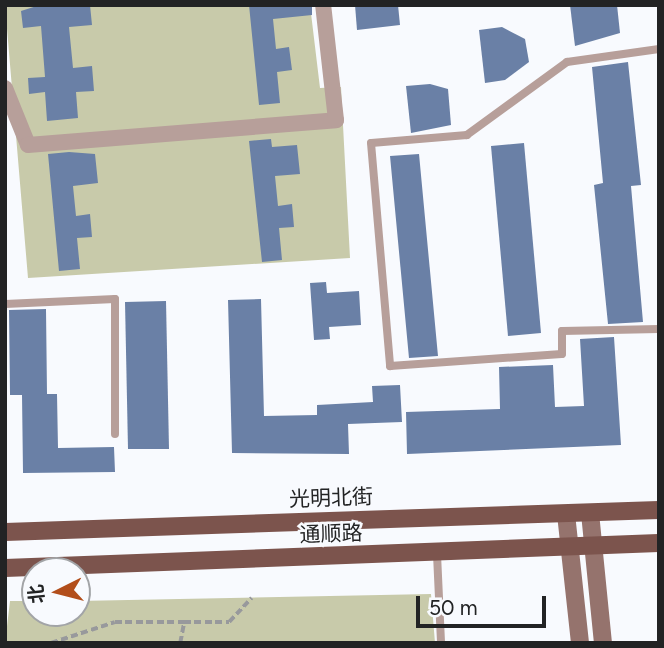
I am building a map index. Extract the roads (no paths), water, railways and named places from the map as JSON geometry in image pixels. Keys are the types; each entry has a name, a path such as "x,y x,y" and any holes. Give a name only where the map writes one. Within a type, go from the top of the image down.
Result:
{"main road":[{"name":"光明北街","path":"5,532 659,510"},
{"name":"通顺路","path":"5,568 437,554 659,543"}],"street":[{"path":"5,88 28,145 336,121 323,5"},
{"path":"590,513 603,643"},
{"path":"566,514 580,643"}],"lane":[{"path":"659,48 567,62 467,135 371,143 390,366 562,354 562,331 659,329"},
{"path":"5,304 115,299 115,433"},
{"path":"437,554 441,643"}]}
